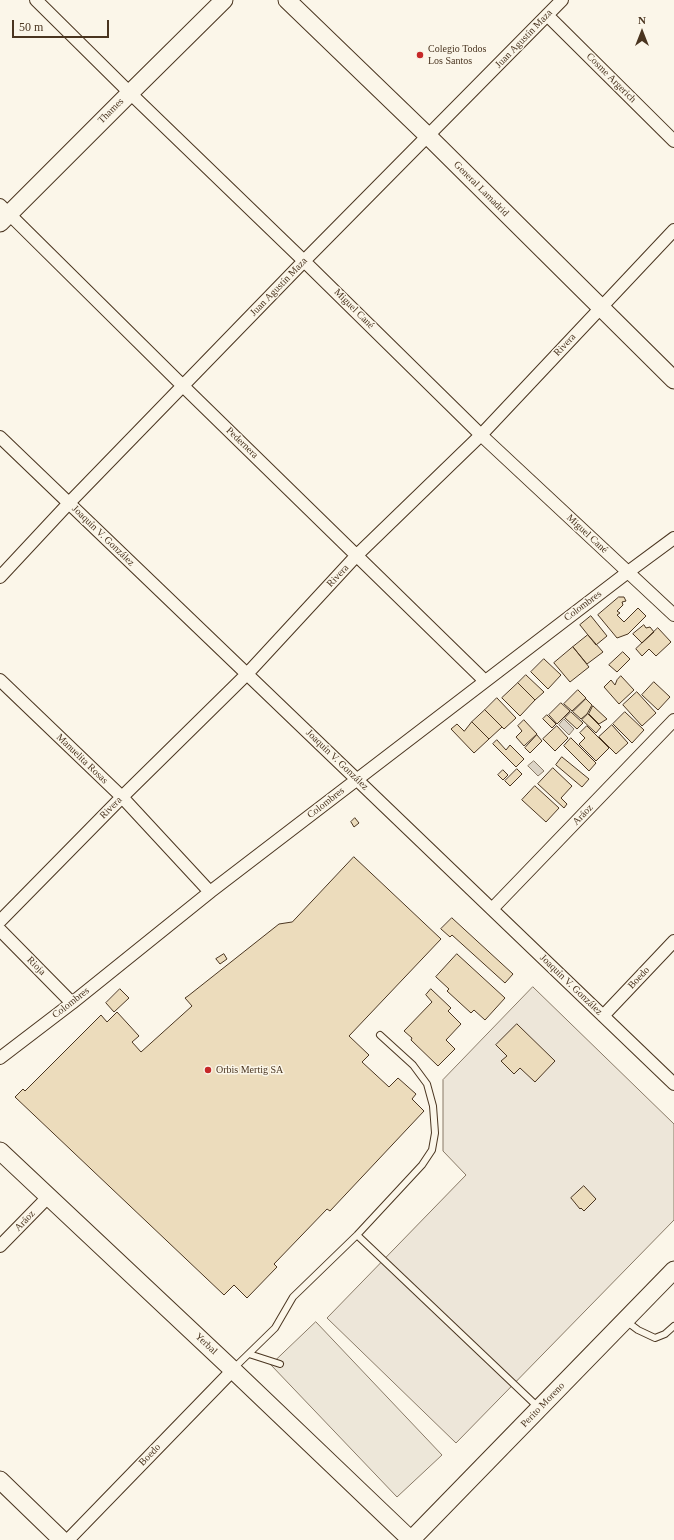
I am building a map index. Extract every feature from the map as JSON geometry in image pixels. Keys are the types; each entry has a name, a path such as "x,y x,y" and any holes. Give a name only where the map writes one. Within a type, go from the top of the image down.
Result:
{"street":[{"name":"Miguel Cané","path":"36,0 481,435 674,615"},
{"name":"Thames","path":"3,214 224,0"},
{"name":"General Lamadrid","path":"287,0 428,136 674,380"},
{"name":"Juan Agustín Maza","path":"0,577 69,503 184,387 304,261 562,0"},
{"name":"Cosme Argerich","path":"547,15 674,141"},
{"name":"Pedernera","path":"3,214 184,387 485,681"},
{"name":"Rivera","path":"0,921 122,797 247,674 357,555 481,435 674,230"},
{"name":"Joaquín V. González","path":"0,437 674,1084"},
{"name":"Colombres","path":"0,1058 210,892 674,538"},
{"name":"Manuelita Rosas","path":"0,680 122,797 210,892"},
{"name":"Aráoz","path":"492,909 674,720"},
{"name":"Rioja","path":"0,930 72,1002"},
{"name":"Boedo","path":"603,1016 674,941"},
{"path":"661,955 674,956"},
{"name":"Yerbal","path":"0,1151 411,1540"},
{"name":"Aráoz","path":"0,1246 49,1196"},
{"name":"Perito Moreno","path":"411,1540 674,1270"},
{"name":"Boedo","path":"68,1540 233,1370"},
{"path":"0,1480 62,1540"}],"lane":[{"path":"233,1370 274,1328 294,1297 357,1235 422,1165 432,1150 435,1133 433,1106 427,1084 413,1065 380,1035"},
{"path":"357,1235 539,1408"},
{"path":"625,1320 638,1330 655,1338 665,1334 674,1326"},
{"path":"250,1354 280,1364"}],"shaded area":[{"path":"564,719 574,729 569,735 559,725"},
{"path":"534,761 544,771 538,776 528,766"},
{"path":"533,987 674,1124 674,1220 456,1443 327,1318 466,1175 443,1151 443,1080"},
{"path":"316,1322 442,1455 397,1497 271,1365"}],"building":[{"path":"619,597 624,597 626,601 622,602 623,605 617,611 620,613 617,615 624,622 638,608 646,616 628,634 617,638 598,615"},
{"path":"591,616 607,636 596,645 580,625"},
{"path":"644,625 646,628 650,627 654,632 642,643 633,634"},
{"path":"658,628 671,642 656,656 649,649 642,656 636,649"},
{"path":"588,635 603,652 587,664 573,647"},
{"path":"573,647 589,667 570,682 554,663"},
{"path":"623,652 630,659 617,672 609,665"},
{"path":"544,659 561,675 548,689 531,672"},
{"path":"526,675 544,692 535,700 518,683"},
{"path":"621,676 634,690 619,704 604,687 611,680 615,685"},
{"path":"654,682 670,697 658,710 642,695"},
{"path":"518,683 535,700 520,716 502,698"},
{"path":"578,690 586,698 572,711 564,704"},
{"path":"637,692 656,713 642,726 623,705"},
{"path":"497,698 516,718 504,729 485,710"},
{"path":"586,699 592,705 587,714 581,719 573,712"},
{"path":"561,703 570,711 557,724 549,715"},
{"path":"593,706 607,719 599,724 589,714"},
{"path":"485,710 502,727 489,739 472,722"},
{"path":"571,712 583,723 577,729 565,718"},
{"path":"625,712 644,730 632,743 613,724"},
{"path":"588,714 601,727 596,733 582,720"},
{"path":"547,715 556,724 552,728 543,719"},
{"path":"524,720 537,734 524,746 516,737 522,731 518,726"},
{"path":"472,722 489,739 474,753 451,729 457,724 464,731"},
{"path":"612,725 628,743 616,754 599,737"},
{"path":"557,726 568,738 555,751 543,739"},
{"path":"587,726 609,748 596,761 579,744 585,738 580,733"},
{"path":"537,735 542,741 530,753 525,748"},
{"path":"571,738 596,763 589,771 564,746"},
{"path":"497,740 506,750 510,745 524,759 516,767 493,744"},
{"path":"562,757 589,779 582,787 556,765"},
{"path":"553,768 572,786 561,798 567,804 564,808 538,784"},
{"path":"517,769 522,774 510,786 505,781"},
{"path":"503,770 508,775 503,780 498,775"},
{"path":"535,786 559,808 546,822 522,800"},
{"path":"355,818 359,823 354,827 351,822"},
{"name":"Orbis Mertig SA","path":"354,857 441,939 349,1036 369,1055 362,1062 389,1087 398,1078 416,1094 412,1099 424,1111 330,1211 327,1209 274,1264 277,1267 247,1298 234,1285 224,1295 15,1097 23,1089 25,1091 101,1015 107,1022 117,1012 139,1036 132,1042 141,1052 192,1006 185,998 279,924 292,922"},
{"path":"452,918 513,974 505,983 452,935 450,937 441,929"},
{"path":"224,954 227,959 220,964 216,959"},
{"path":"457,954 505,998 485,1020 474,1010 471,1013 447,991 449,989 436,977"},
{"path":"120,989 129,998 114,1012 106,1003"},
{"path":"431,989 451,1008 448,1011 461,1024 446,1040 455,1049 438,1066 411,1040 412,1038 404,1031 432,1002 426,995"},
{"path":"517,1024 555,1061 535,1082 520,1068 514,1074 501,1061 507,1056 496,1045"},
{"path":"584,1186 596,1199 584,1211 581,1208 580,1209 571,1198"}],"place":[{"name":"Colegio Todos Los Santos","path":"420,55"},
{"name":"Orbis Mertig SA","path":"208,1070"}]}
